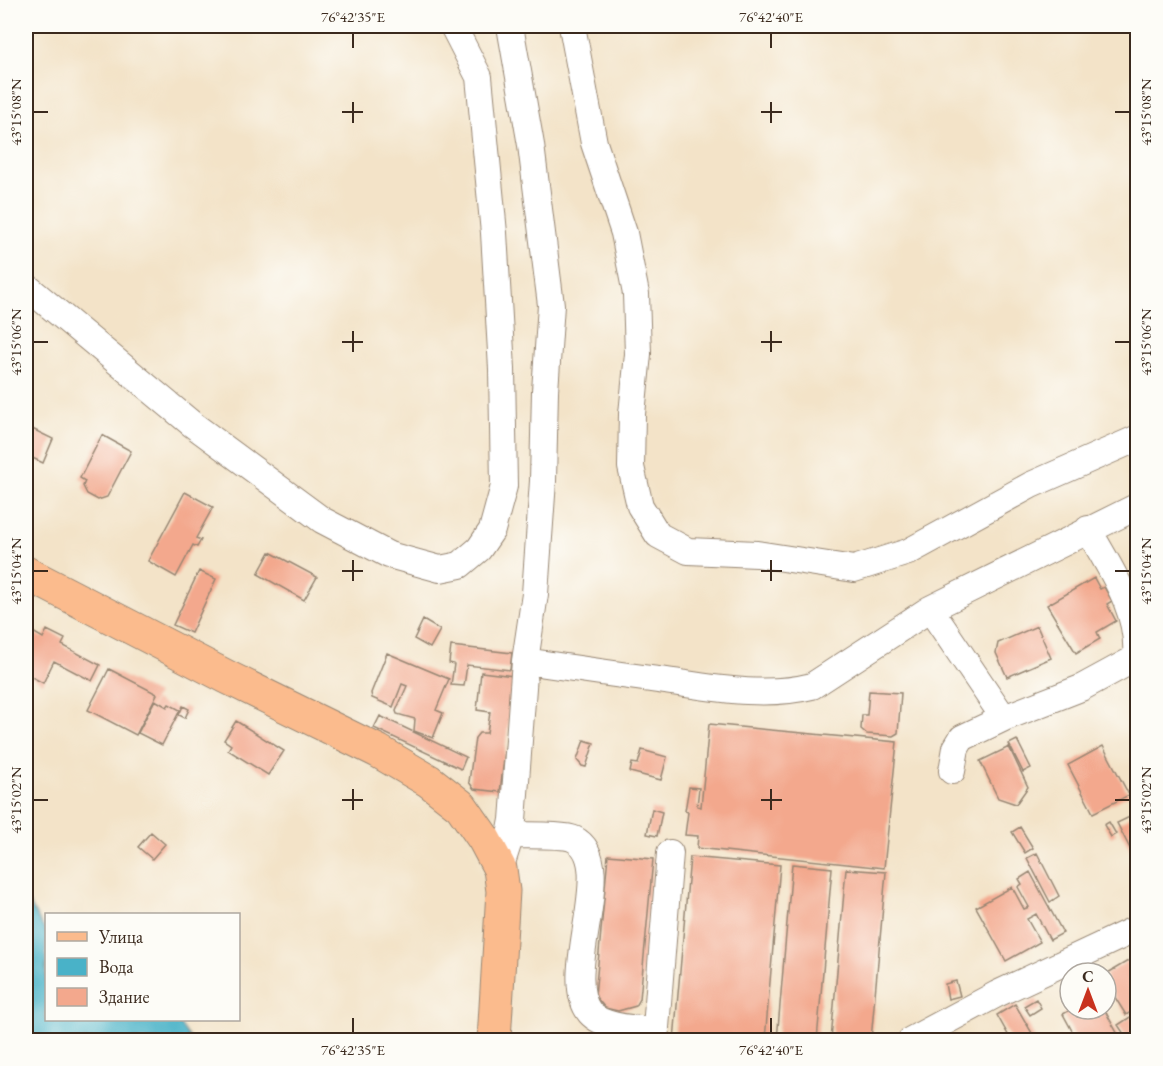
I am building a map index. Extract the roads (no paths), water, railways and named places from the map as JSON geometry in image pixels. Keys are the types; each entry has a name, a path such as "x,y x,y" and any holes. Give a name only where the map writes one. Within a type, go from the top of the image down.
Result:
{"main road":[{"path":"26,573 227,677 378,751 429,781 461,806 484,839 500,869 502,891 494,1041"}],"street":[{"path":"26,286 192,424 322,520 389,555 440,569 460,565 479,549 492,530 504,486 501,358 494,233 479,77 453,26"},
{"path":"500,869 510,835 516,792 526,653 537,571 551,306 531,145 510,26"},
{"path":"572,26 594,143 624,232 636,294 638,354 632,414 631,467 640,506 658,535 688,551 757,554 854,568 908,552 1031,485 1137,438"},
{"path":"526,653 688,684 779,692 812,686 930,609 1137,506"},
{"path":"952,771 956,748 962,738 1004,718 1082,688 1137,657 1134,622 1124,594 1088,529"},
{"path":"930,609 1004,718"},
{"path":"510,835 571,837 584,848 591,878 580,989 591,1014 600,1020 655,1035 670,853"},
{"path":"911,1041 997,994 1137,928"}],"water":[{"path":"26,898 45,930 45,1021 178,1021 191,1040 26,1040"}]}
